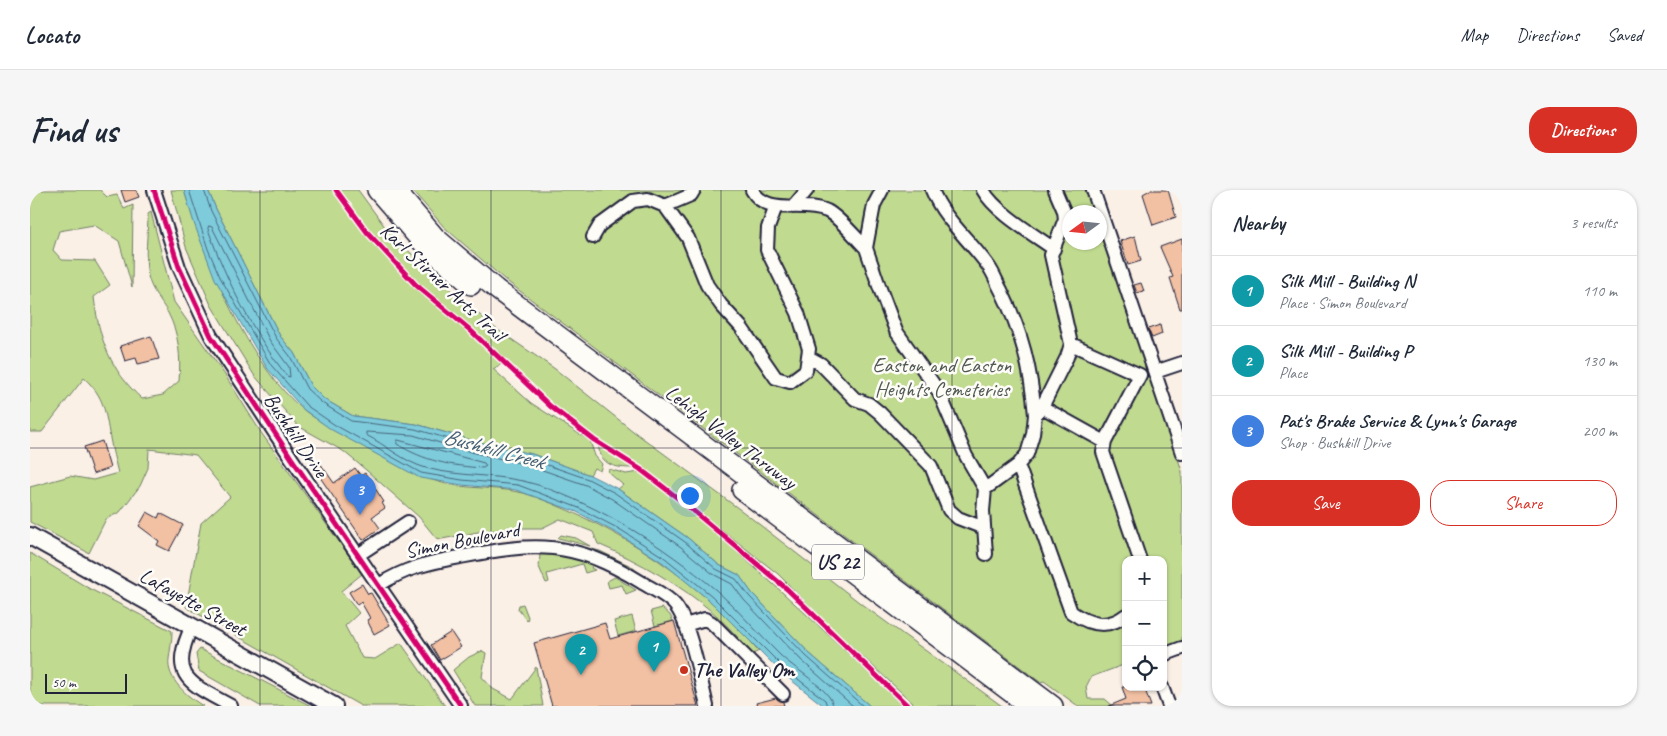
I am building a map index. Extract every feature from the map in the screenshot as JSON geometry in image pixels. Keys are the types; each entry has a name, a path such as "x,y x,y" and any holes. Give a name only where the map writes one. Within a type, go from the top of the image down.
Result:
{"highway":[{"name":"Lehigh Valley Thruway","path":"377,190 404,224 461,278 1028,706"},
{"name":"Lehigh Valley Thruway","path":"395,190 435,237 496,289 1053,706"}],"main road":[{"name":"Lafayette Street","path":"30,536 334,706"}],"street":[{"name":"Bushkill Drive","path":"154,190 178,267 211,336 460,706"},
{"path":"639,190 648,199 665,206 688,238 707,285 721,306 745,332 776,378 790,382 806,370 808,349 798,312 767,250 768,228 776,206"},
{"path":"665,206 691,195 694,190"},
{"path":"752,190 760,201 776,206 813,207 828,211 866,248 896,331 939,392 966,456 985,490 982,511 986,554"},
{"path":"793,206 807,190"},
{"path":"866,248 874,205 882,190"},
{"path":"932,190 953,225 990,268 1008,305 1026,349 1038,411"},
{"path":"983,190 986,196 1010,217 1054,249"},
{"path":"985,490 1018,465 1028,454 1038,411 1068,357 1070,344 1051,255 1065,219 1064,211 1055,190"},
{"path":"1094,190 1182,454"},
{"path":"593,237 600,226 633,201 648,199"},
{"path":"1070,344 1140,375 1182,363"},
{"path":"808,356 822,364 855,398 869,404 880,412 931,466 949,510 958,518 984,528"},
{"path":"1139,556 1103,452 1105,442 1140,375"},
{"path":"1038,411 1105,442"},
{"path":"1018,465 1070,612 1084,621 1104,625 1122,618"},
{"path":"358,555 408,522"},
{"name":"Simon Boulevard","path":"380,586 403,570 428,563 519,546 552,547 596,558 620,569 671,601 679,611 685,625 707,706"},
{"path":"685,625 705,619 712,622 784,694"},
{"path":"192,626 183,646 181,662 184,673 199,688 231,706"},
{"path":"1167,654 1182,648"},
{"path":"1163,691 1169,706"}],"green space":[{"path":"30,190 100,190 107,197 117,195 124,209 133,205 132,287 119,241 94,225 59,231 53,250 62,260 95,261 110,285 94,297 99,327 114,365 142,399 163,395 179,381 180,372 175,329 168,313 151,286 148,276 146,245 148,214 151,212 174,302 225,375 262,434 362,574 341,591 359,613 345,626 362,658 375,659 401,643 445,706 361,706 186,607 201,523 230,497 196,455 149,449 148,468 140,486 120,512 106,519 89,553 30,522 30,487 70,476 93,480 118,473 103,405 96,392 84,378 42,432 30,432"},
{"path":"171,190 184,190 203,247 216,278 247,340 285,392 305,411 387,459 424,477 445,484 523,493 569,511 600,526 629,542 684,579 735,625 759,651 753,654 716,615 674,584 645,566 598,544 593,532 560,519 542,528 478,532 442,539 436,538 419,517 343,451 298,426 254,375 211,305 186,247"},
{"path":"208,190 358,190 388,231 440,281 495,328 555,369 633,431 746,514 864,606 1002,706 916,706 834,630 778,574 652,475 552,408 507,361 493,369 531,403 590,441 595,456 602,464 600,471 594,468 590,475 532,454 474,441 416,424 353,416 324,399 311,386 294,353 280,336"},
{"name":"Easton and Easton Heights Cemeteries","path":"412,190 1088,190 1093,205 1062,205 1062,250 1107,250 1107,245 1182,471 1182,643 1167,649 1167,556 1122,556 1122,665 1091,677 1086,687 1088,699 1105,699 1113,706 1078,706 1044,681 1040,682 504,279 444,227"},
{"path":"598,445 634,468 615,466 606,462"},
{"path":"609,469 626,474 640,472 675,499 774,585 903,706 870,706 809,653 752,593 739,575 719,565 688,538 618,489 623,485 608,472"},
{"path":"561,535 576,538 590,546 558,538"},
{"path":"556,540 600,551 635,568 600,553 557,542"},
{"path":"30,553 90,589 172,631 169,659 171,674 179,687 203,706 30,706"},
{"path":"540,554 558,555 593,564 591,568 595,570 585,573 582,564 547,574 549,582 546,583 539,567"},
{"path":"615,577 636,590 626,594 622,585 609,588 607,581"},
{"path":"523,604 528,617 527,621 518,609 519,605"},
{"path":"662,608 670,615 673,621 655,626 651,611"},
{"path":"632,616 636,631 618,636 614,621"},
{"path":"200,649 311,706 260,706 199,671 196,654"},
{"path":"482,651 486,653 482,677 493,689 512,699 536,667 543,706 475,706 453,670 469,657"}],"water":[{"name":"Bushkill Creek","path":"184,190 208,190 280,336 294,353 311,386 324,399 353,416 416,424 474,441 532,454 590,475 618,489 688,538 719,565 739,575 752,593 809,653 870,706 824,706 782,673 709,600 662,562 618,534 577,512 516,490 462,485 420,478 332,430 304,410 267,368 215,279"}],"building":[{"path":"121,190 136,190 139,197 125,202"},
{"path":"1150,190 1168,190 1176,217 1153,225 1143,194"},
{"path":"1135,236 1141,261 1128,265 1120,241"},
{"path":"1182,239 1182,309 1180,309 1170,278 1173,277 1160,247"},
{"path":"1141,283 1144,291 1137,293 1134,285"},
{"path":"1160,325 1162,334 1152,338 1148,329"},
{"path":"151,336 159,359 138,364 136,358 125,361 120,346"},
{"path":"102,441 110,468 93,474 84,447"},
{"path":"320,463 334,483 355,468 361,476 365,473 384,502 382,503 385,508 372,517 380,528 363,540 313,467"},
{"path":"147,512 158,518 160,513 183,525 169,551 157,545 159,541 139,526"},
{"path":"362,584 368,594 371,593 390,625 374,634 367,620 370,618 361,602 357,605 349,592"},
{"path":"674,621 698,706 552,706 534,643 605,623 610,639"},
{"path":"451,632 461,647 440,660 431,645"},
{"path":"1123,691 1145,691 1151,706 1109,706 1126,699"},
{"path":"776,698 783,702 784,706 757,706 756,703"}],"cycle path":[{"path":"154,190 179,267 211,336 292,459 461,706"},
{"name":"Karl Stirner Arts Trail","path":"336,190 367,232 416,285 469,329 550,406 594,440 640,469 679,499 787,589 908,706"}],"place":[{"name":"Pat's Brake Service & Lynn's Garage","path":"360,515"},
{"name":"The Valley Om","path":"684,670"},
{"name":"Silk Mill - Building N","path":"654,672"},
{"name":"Silk Mill - Building P","path":"581,675"}]}
